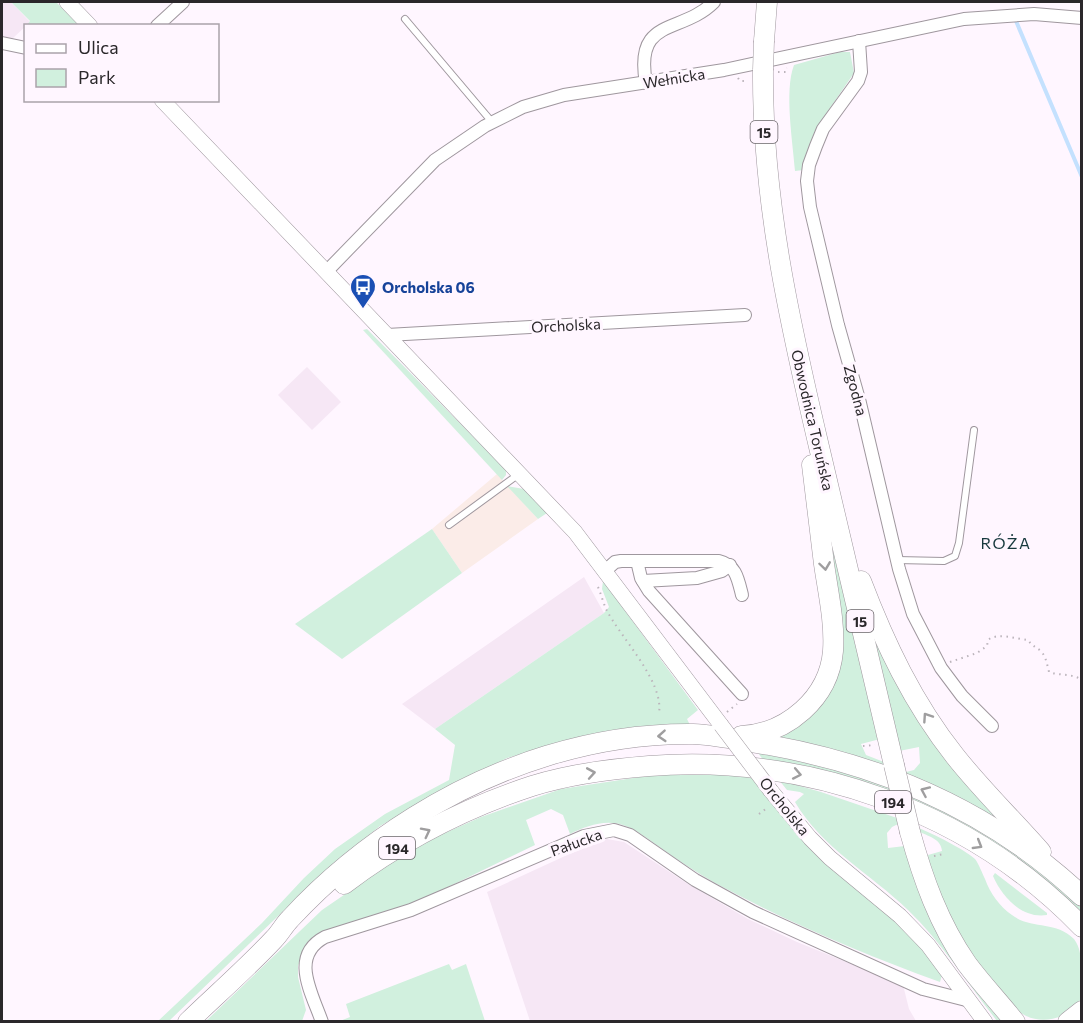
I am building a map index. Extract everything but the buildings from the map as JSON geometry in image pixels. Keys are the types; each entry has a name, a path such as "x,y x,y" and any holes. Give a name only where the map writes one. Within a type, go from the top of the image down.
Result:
{"main road":[{"name":"15","path":"757,76 764,41 767,2"},
{"name":"Obwodnica Toruńska","path":"757,76 764,129 770,212 790,322 910,832 926,883 948,932 966,962 1014,1019"},
{"path":"722,725 758,734 792,720 817,695 826,679 831,662 833,630 801,374"},
{"name":"15","path":"826,477 839,524 879,627 916,701 962,765 1077,893"},
{"name":"194","path":"275,938 317,892 381,839 415,816 502,772 539,757 607,742 681,734 722,725 792,750 852,765 924,791 970,814 1006,836 1077,893"},
{"name":"194","path":"188,1022 275,938 382,857 409,841 464,813 534,786 593,772 636,767 692,764 739,765 797,774 849,787 895,803 946,826 991,853 1030,881 1082,927"},
{"path":"1030,881 1082,940"},
{"path":"1068,1022 1082,1011"}],"street":[{"path":"67,2 88,24"},
{"path":"159,24 183,2"},
{"path":"646,83 644,55 651,39 667,27 702,12 714,2"},
{"name":"Wełnicka","path":"326,272 435,160 493,122 523,107 564,95 736,68 964,19 1034,14 1082,18"},
{"name":"Zgodna","path":"859,41 861,72 858,81 823,129 809,165 807,181 810,207 897,560 913,614 941,668 962,696 992,726"},
{"path":"2,43 24,48"},
{"name":"Orcholska","path":"164,102 575,532 601,578 722,725 771,798 830,858 900,916 928,945 985,1022"},
{"name":"Orcholska","path":"387,335 745,315"},
{"path":"601,578 618,561 719,561 730,565 735,572 742,595"},
{"path":"636,561 643,581 669,615 741,698"},
{"path":"643,581 698,578 722,571 730,565"},
{"name":"Pałucka","path":"322,1022 304,966 308,951 315,942 411,910 603,830 614,830 630,835 695,880 753,912 923,989 970,1001"}],"lane":[{"path":"405,19 493,122"},
{"path":"897,560 945,561 955,556 959,543 974,430"},
{"path":"449,525 519,474"}],"path":[{"path":"738,74 740,81 757,76"},
{"path":"601,578 607,609 642,663 658,695 659,713"},
{"path":"941,668 952,660 976,653 987,646 988,640 992,637 1002,636 1028,640 1042,652 1049,672 1082,680"},
{"path":"722,725 741,698"},
{"path":"863,746 878,744"},
{"path":"759,814 771,798"},
{"path":"928,857 944,854"}],"shaded area":[{"path":"2,2 11,2 30,22 24,24 24,28 12,39 2,37"},
{"path":"307,367 341,402 312,430 278,395"},
{"path":"497,474 538,519 462,573 432,529"},
{"path":"584,577 604,613 435,729 402,704"},
{"path":"607,839 624,842 688,884 748,919 797,942 903,985 909,1009 916,1021 530,1021 487,892"}],"green space":[{"path":"11,2 56,2 78,24 28,24 30,21"},
{"path":"840,52 850,52 854,73 815,133 804,170 795,171 789,103 794,65"},
{"path":"367,329 506,470 506,475 502,480 363,330"},
{"path":"507,486 524,489 547,513 538,519"},
{"path":"823,505 880,739 861,744 866,755 884,762 885,766 771,736 829,687"},
{"path":"432,529 462,573 342,659 295,624"},
{"path":"603,581 698,710 687,719 691,727 556,744 507,758 429,798 380,826 347,853 169,1021 157,1022 262,923 335,849 385,814 449,780 455,745 435,729 604,613 609,607 602,589"},
{"path":"868,618 998,819 906,775 906,772 914,770 920,763 919,747 899,751"},
{"path":"758,753 810,762 889,785 891,792 764,761"},
{"path":"748,773 787,822 893,917 926,953 942,975 940,982 854,949 770,911 715,883 638,832 623,825 596,824 570,834 563,815 551,809 526,820 535,845 413,904 320,933 306,944 298,966 298,977 306,1010 302,1021 205,1022 322,910 408,851 445,833 481,817 561,789 653,775"},
{"path":"779,780 897,818 898,824 887,833 888,848 905,846 1004,1021 997,1021 943,950 908,910 819,833 795,802 804,794 787,790"},
{"path":"911,794 936,805 1017,854 1078,904 1081,907 1081,917 913,802"},
{"path":"919,828 956,846 975,859 993,894 1003,908 1012,915 1020,920 1059,929 1074,939 1079,949 1081,965 1080,998 1074,1009 1054,1018 1043,1020 1031,1018 1008,1002 993,985 962,940 938,892 928,855 942,851 940,844 920,832"},
{"path":"995,873 1047,915 1029,914 1014,905 997,884 993,876"},
{"path":"449,964 452,970 466,964 485,1021 340,1021 350,1017 346,1004"}],"waterway":[{"path":"1016,21 1082,177"}],"place":[{"name":"Orcholska 06","path":"363,310"}],"district":[{"name":"RÓŻA","path":"1006,542"}]}
